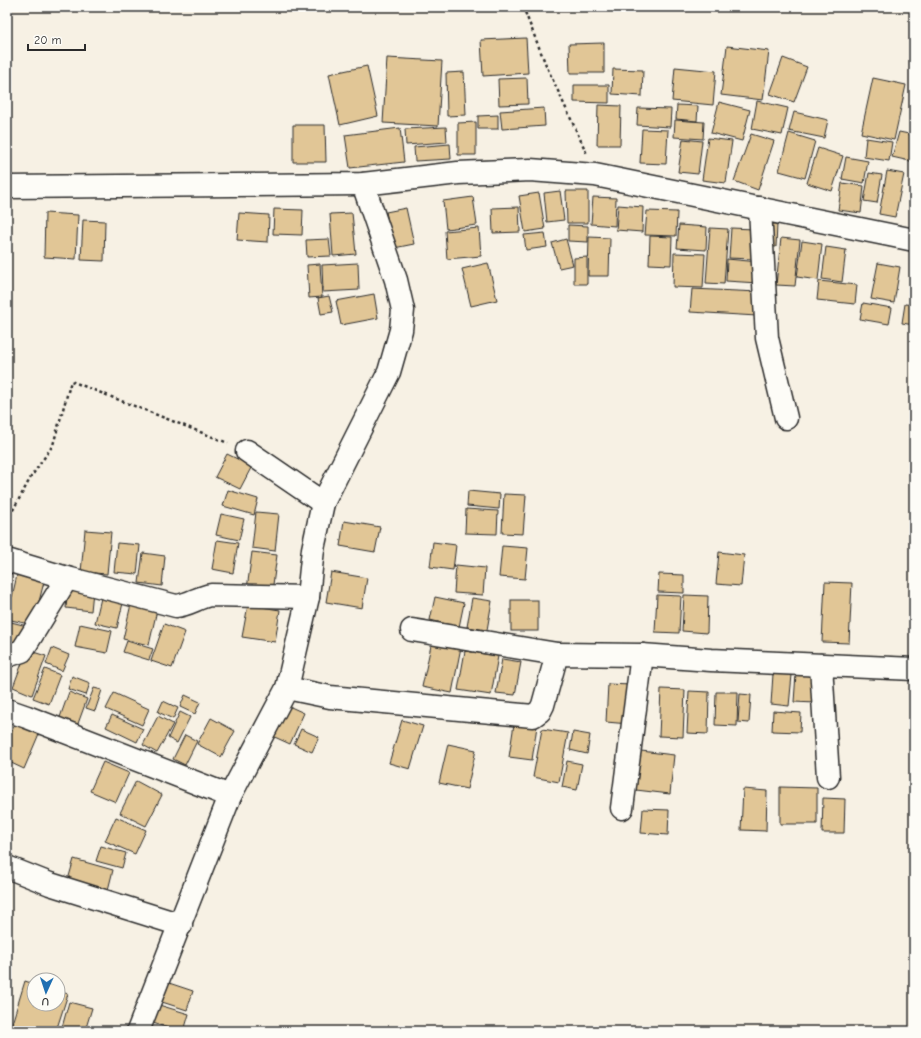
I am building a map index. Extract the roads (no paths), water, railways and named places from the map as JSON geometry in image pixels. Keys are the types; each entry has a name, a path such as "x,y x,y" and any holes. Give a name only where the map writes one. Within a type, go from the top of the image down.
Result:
{"street":[{"path":"7,187 363,184 458,173 530,170 596,175 914,240"},
{"path":"138,1031 230,796 287,688 308,597 313,549 323,503 389,372 401,330 403,310 396,280 363,184"},
{"path":"760,208 767,338 786,418"},
{"path":"248,451 323,503"},
{"path":"7,560 67,578 176,606 186,604 200,597 211,595 308,597"},
{"path":"7,656 22,651 67,578"},
{"path":"412,630 557,654 642,655 711,660 914,669"},
{"path":"287,688 330,697 534,716 544,705 557,654"},
{"path":"622,808 642,655"},
{"path":"821,665 828,777"},
{"path":"7,710 230,796"},
{"path":"7,867 50,884 180,925"}]}
